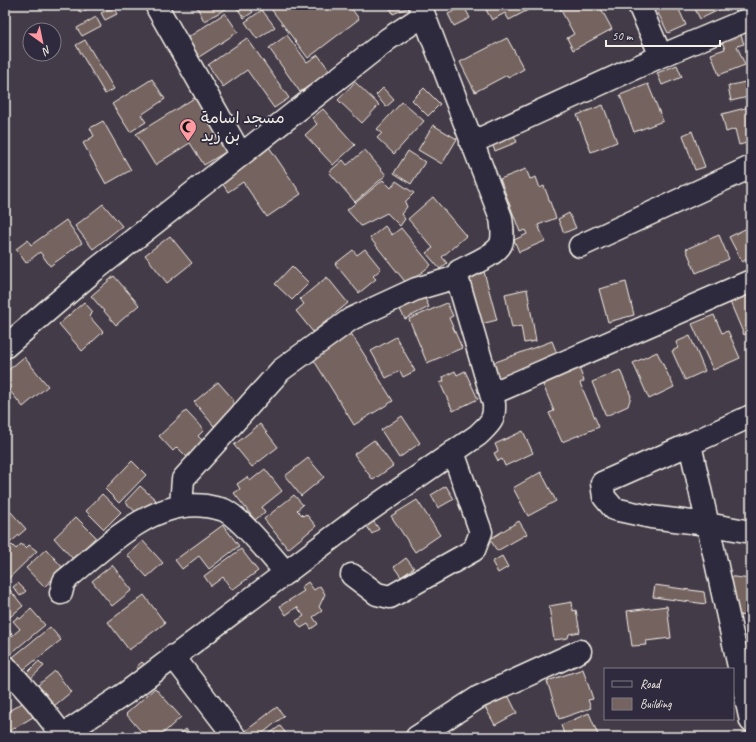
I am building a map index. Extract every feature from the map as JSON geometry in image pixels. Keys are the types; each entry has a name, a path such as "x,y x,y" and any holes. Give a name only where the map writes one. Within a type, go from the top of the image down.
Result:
{"street":[{"path":"157,5 241,155"},
{"path":"639,5 661,56"},
{"path":"5,347 95,270 388,40 422,10 471,143 501,218 501,243 496,251 459,272 457,277 491,394 495,415 490,423 478,435 361,516 173,656 126,693 62,736 36,701 5,666"},
{"path":"471,143 661,56 751,18"},
{"path":"580,246 751,167"},
{"path":"181,505 183,479 281,370 351,319 416,289 457,277"},
{"path":"491,394 751,281"},
{"path":"751,416 602,483 604,497 614,509 651,517 707,524 751,532"},
{"path":"690,444 751,722"},
{"path":"352,575 377,594 390,597 474,550 481,532 453,452"},
{"path":"61,593 64,581 137,523 153,514 181,505 195,505 224,510 243,525 286,573"},
{"path":"417,737 479,697 580,651"},
{"path":"173,656 235,737"}],"building":[{"path":"76,5 94,5 80,13"},
{"path":"196,5 233,5 204,21"},
{"path":"235,5 248,5 253,12 244,18"},
{"path":"268,5 349,5 359,19 308,58"},
{"path":"389,5 414,5 393,14"},
{"path":"495,5 525,5 528,10 509,20 505,13 492,20 486,10"},
{"path":"558,5 599,5 612,29 573,50 567,38 574,34"},
{"path":"654,5 677,5 686,25 668,33"},
{"path":"693,5 719,5 721,9 700,19"},
{"path":"464,6 470,18 454,26 448,14"},
{"path":"113,7 117,14 105,20 101,13"},
{"path":"262,10 275,27 257,39 245,22"},
{"path":"225,13 238,32 199,57 187,38"},
{"path":"96,17 101,26 82,36 77,28"},
{"path":"739,30 744,44 737,46 745,65 719,75 711,54 725,49 720,37"},
{"path":"287,35 307,62 318,55 330,71 300,92 269,48"},
{"path":"247,38 289,98 274,108 247,70 223,87 208,65"},
{"path":"507,38 524,69 508,78 507,75 475,92 460,62"},
{"path":"85,40 114,89 105,94 76,45"},
{"path":"677,65 682,77 662,85 657,73"},
{"path":"152,79 165,99 141,115 146,122 130,132 112,104"},
{"path":"355,82 379,105 362,123 338,100"},
{"path":"745,82 748,97 731,101 728,86"},
{"path":"648,84 663,121 634,132 620,95"},
{"path":"383,88 394,100 386,107 376,95"},
{"path":"424,88 440,104 428,116 412,100"},
{"path":"196,97 229,150 204,165 190,143 155,165 136,134"},
{"path":"402,102 424,121 394,154 377,138 382,133 377,129"},
{"path":"603,105 617,142 591,152 577,115"},
{"path":"749,107 751,115 751,125 749,126 751,142 739,145 735,129 726,132 722,114"},
{"path":"323,109 355,145 333,165 305,135 317,124 312,118"},
{"path":"103,121 131,170 106,184 83,143 94,136 90,128"},
{"path":"433,125 457,139 442,164 418,150"},
{"path":"512,131 517,142 495,151 490,140"},
{"path":"692,131 705,167 695,170 683,135"},
{"path":"267,144 301,194 267,217 243,182 228,192 218,177"},
{"path":"365,150 386,175 355,202 329,172 343,160 347,165"},
{"path":"408,151 425,162 411,184 394,173"},
{"path":"526,169 530,179 536,177 540,188 544,186 556,218 538,225 545,241 519,252 514,240 527,234 525,230 520,232 500,179"},
{"path":"383,180 391,188 396,181 414,193 405,202 407,207 401,214 405,219 400,226 387,213 361,226 347,210"},
{"path":"433,197 466,236 442,257 447,263 440,269 426,253 433,248 408,219"},
{"path":"103,204 122,226 93,249 75,226"},
{"path":"569,213 576,228 564,233 558,219"},
{"path":"66,220 82,243 50,266 40,252 26,263 16,249 28,240 31,245"},
{"path":"385,226 392,235 401,228 431,265 407,284 370,238"},
{"path":"747,228 751,236 751,257 742,262 729,237"},
{"path":"719,235 729,259 696,273 686,249"},
{"path":"170,236 192,263 167,283 145,255"},
{"path":"365,249 381,269 373,276 376,279 359,293 335,264 353,250 357,255"},
{"path":"292,266 309,283 292,300 275,284"},
{"path":"483,268 497,320 481,324 467,272"},
{"path":"114,276 139,305 116,325 91,296"},
{"path":"327,277 348,303 313,332 296,311 304,304 300,299"},
{"path":"626,282 634,315 608,322 599,289"},
{"path":"527,289 536,341 524,343 521,326 512,328 505,294"},
{"path":"751,293 751,342 747,333 744,335 730,302"},
{"path":"423,294 429,307 405,319 398,306"},
{"path":"84,302 93,312 89,316 103,332 82,351 59,324"},
{"path":"447,303 453,316 449,318 462,348 427,363 409,319"},
{"path":"714,315 722,333 728,331 740,358 713,370 692,324"},
{"path":"349,330 393,401 354,425 310,354"},
{"path":"690,336 705,371 685,380 672,351 678,348 676,342"},
{"path":"396,337 415,371 403,377 400,371 386,378 371,351"},
{"path":"552,341 558,356 499,378 493,363"},
{"path":"657,352 674,387 649,399 633,363"},
{"path":"24,357 48,386 23,407 5,385 5,373"},
{"path":"578,365 584,381 580,383 599,427 562,442 549,413 554,411 541,380"},
{"path":"620,370 631,396 628,406 606,416 592,382"},
{"path":"455,371 457,375 465,371 478,399 453,411 440,383 444,381 443,377"},
{"path":"218,382 233,399 233,404 232,411 214,426 194,402"},
{"path":"186,411 204,430 198,436 203,441 187,457 177,447 173,451 159,436"},
{"path":"5,415 10,421 5,426"},
{"path":"402,416 420,443 399,458 381,430"},
{"path":"260,424 278,447 252,467 234,445"},
{"path":"523,431 533,453 505,466 502,459 498,461 494,453 498,451 495,444"},
{"path":"374,440 393,466 373,480 354,454"},
{"path":"308,458 324,477 301,496 285,476"},
{"path":"132,461 146,475 119,503 105,489"},
{"path":"265,469 282,491 262,507 265,512 255,520 234,493 240,489 237,484 247,477 250,481"},
{"path":"541,472 556,501 528,516 513,488"},
{"path":"140,486 156,500 140,516 125,502"},
{"path":"446,486 454,499 438,508 431,495"},
{"path":"102,494 121,512 104,529 86,511"},
{"path":"294,495 303,505 297,510 303,516 306,514 316,526 288,549 264,519"},
{"path":"417,500 440,535 415,552 391,516"},
{"path":"10,511 26,529 5,547 5,516"},
{"path":"369,515 379,529 372,534 363,520"},
{"path":"76,517 96,537 73,559 54,538"},
{"path":"519,521 527,534 497,551 490,539"},
{"path":"223,525 239,546 209,569 199,556 182,569 175,560"},
{"path":"143,541 163,563 147,577 127,555"},
{"path":"21,544 26,548 29,545 37,551 7,580 5,579 5,551 12,545 16,549"},
{"path":"46,549 64,569 44,587 26,568"},
{"path":"241,549 258,571 232,590 223,577 211,586 204,576"},
{"path":"502,556 508,567 498,573 492,562"},
{"path":"406,558 414,568 401,577 394,567"},
{"path":"112,565 132,590 112,606 92,581"},
{"path":"726,576 751,579 751,617 735,614"},
{"path":"308,582 314,590 320,586 325,594 319,607 322,611 313,617 318,624 311,629 308,624 301,628 296,621 304,616 297,607 286,615 280,606 304,591 301,587"},
{"path":"18,583 26,591 20,596 13,587"},
{"path":"655,585 704,592 706,604 653,597"},
{"path":"10,590 23,606 5,621 5,594"},
{"path":"144,595 165,623 129,650 108,622"},
{"path":"572,602 573,611 576,610 580,632 569,634 568,638 554,640 549,606"},
{"path":"667,606 671,638 646,641 647,645 632,646 627,611"},
{"path":"31,609 45,625 9,655 5,651 5,642 20,629 13,621 18,617 20,619"},
{"path":"6,626 12,633 5,640 5,628"},
{"path":"50,627 61,640 23,670 13,657"},
{"path":"39,661 44,666 28,681 23,677"},
{"path":"142,662 148,669 141,674 136,667"},
{"path":"583,669 593,699 588,700 591,708 559,719 547,681"},
{"path":"55,671 71,692 48,711 32,690"},
{"path":"155,688 181,717 159,737 146,737 126,714"},
{"path":"508,695 517,713 495,725 485,707"},
{"path":"24,702 33,717 8,732 5,727 5,713"},
{"path":"277,707 284,716 258,737 239,736"},
{"path":"589,713 599,737 565,737 561,725"},
{"path":"280,726 289,737 265,737"},
{"path":"186,729 192,737 176,737"},
{"path":"91,730 96,737 81,737"}],"place":[{"name":"مسجد اسامة بن زيد","path":"188,142"}]}
